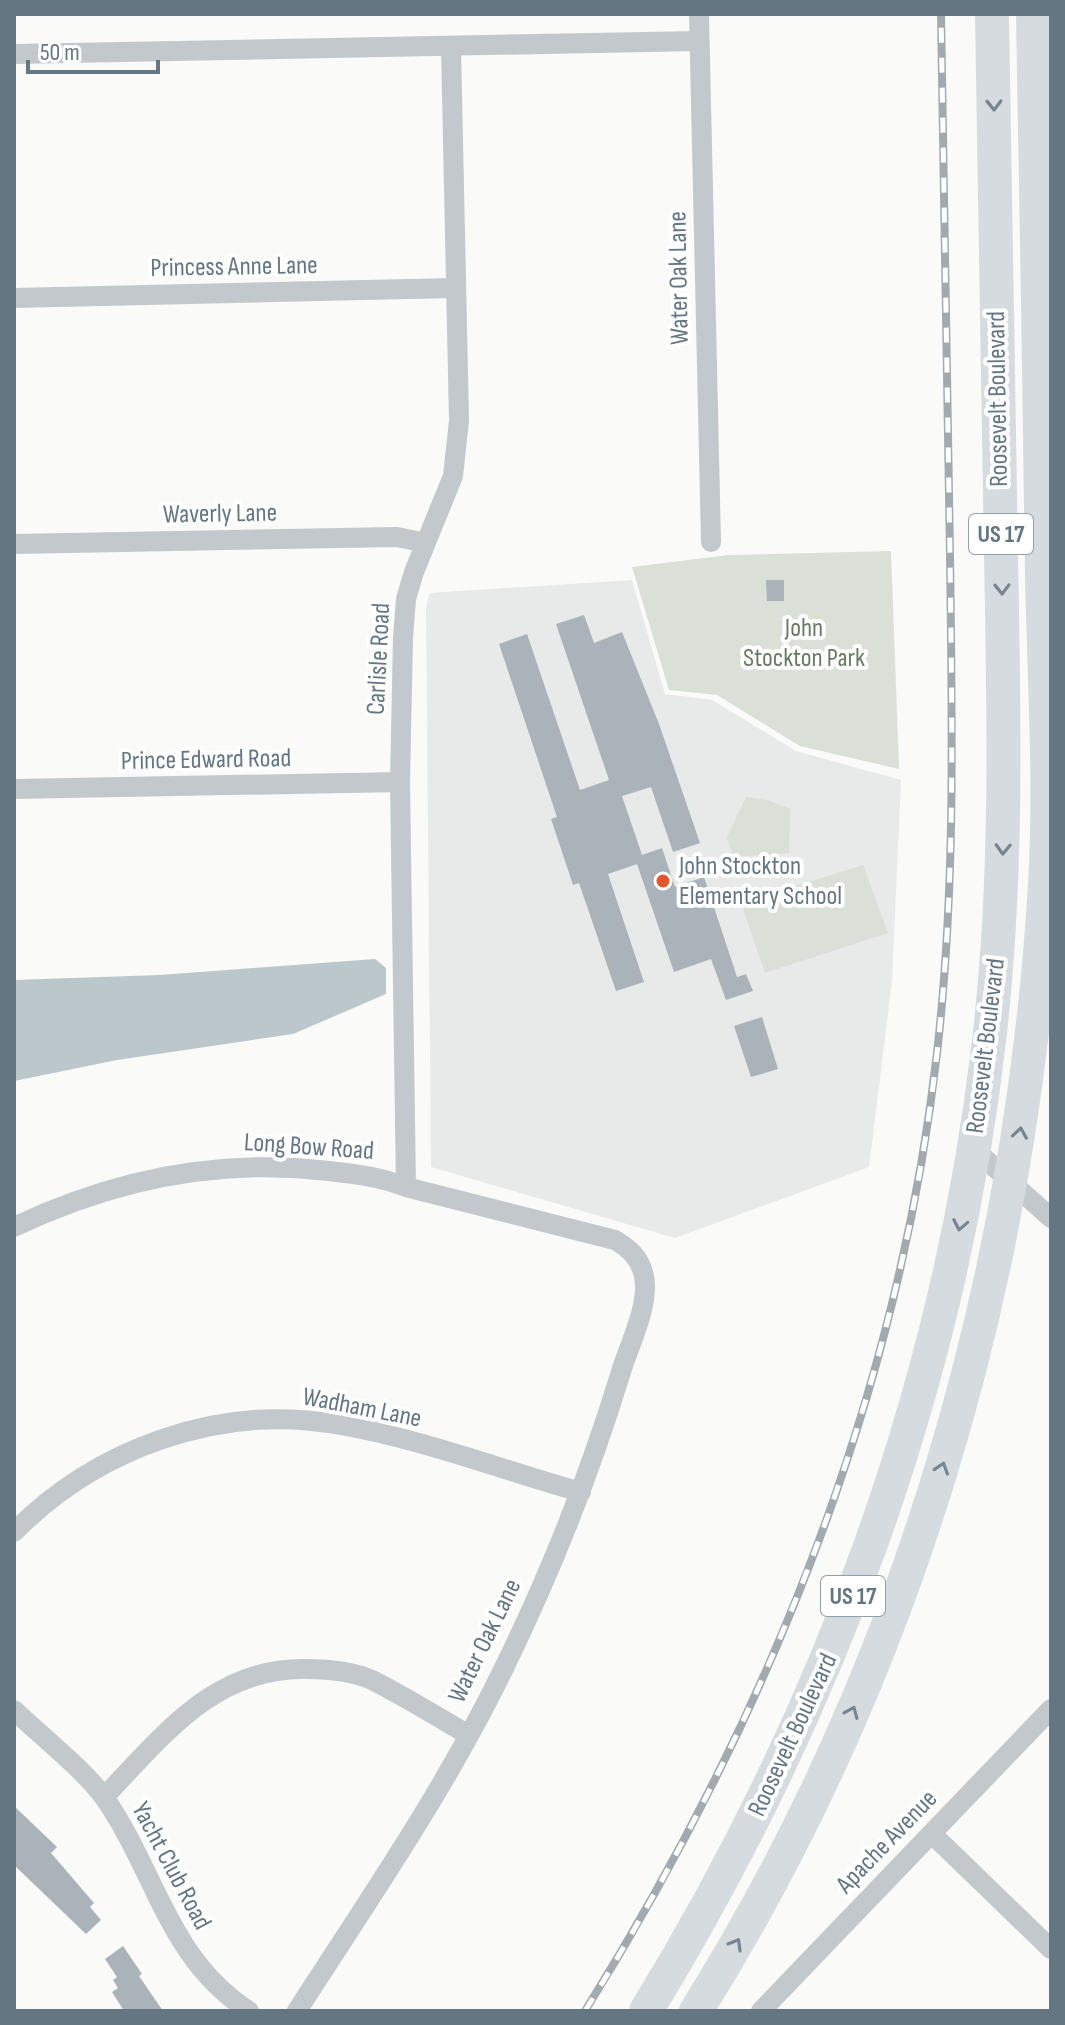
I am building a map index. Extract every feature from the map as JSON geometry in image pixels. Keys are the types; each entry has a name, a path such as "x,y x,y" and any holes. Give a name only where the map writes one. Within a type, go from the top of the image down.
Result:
{"highway":[{"name":"Roosevelt Boulevard","path":"646,2011 736,1856 787,1753 845,1619 877,1532 932,1350 974,1149 989,1041 1004,833 992,14"},
{"name":"Roosevelt Boulevard","path":"696,2011 749,1920 816,1791 898,1598 964,1393 1012,1182 1033,1029 1046,866 1033,14"}],"street":[{"name":"Water Oak Lane","path":"699,14 711,542"},
{"path":"14,54 699,41"},
{"name":"Carlisle Road","path":"406,1187 400,782 406,599 448,492 456,460 459,421 451,47"},
{"name":"Princess Anne Lane","path":"14,298 455,288"},
{"name":"Waverly Lane","path":"14,544 397,537 426,543"},
{"name":"Prince Edward Road","path":"14,789 400,782"},
{"path":"974,1149 1051,1218"},
{"name":"Long Bow Road","path":"14,1227 109,1189 166,1174 294,1167 382,1177 406,1187 615,1240 629,1249 640,1262"},
{"name":"Water Oak Lane","path":"297,2011 399,1852 503,1670 581,1492 644,1297 640,1262"},
{"name":"Wadham Lane","path":"14,1532 70,1484 114,1458 160,1439 216,1424 280,1419 332,1423 386,1434 581,1492"},
{"path":"104,1797 187,1712 209,1696 232,1682 286,1668 330,1669 370,1679 467,1734"},
{"name":"Apache Avenue","path":"761,2011 1051,1709"},
{"name":"Yacht Club Road","path":"14,1710 104,1797 185,1951 207,1978 249,2011"},
{"path":"932,1834 1051,1949"}],"shaded area":[{"name":"John Stockton Elementary School","path":"632,580 665,694 712,700 796,751 901,780 892,981 869,1167 675,1238 431,1167 426,607 430,593"},
{"path":"375,959 386,968 386,994 293,1034 117,1060 14,1081 14,980 160,975"}],"green space":[{"name":"John Stockton Park","path":"891,551 899,769 800,746 717,695 669,690 632,567 729,555"},
{"path":"746,797 768,800 790,809 789,853 733,857 727,837"},
{"path":"863,865 888,933 765,973 741,903"}],"building":[{"path":"766,580 784,580 784,601 767,601"},
{"path":"584,615 594,643 622,632 659,724 700,843 673,852 651,787 622,796 642,855 662,848 675,887 704,877 737,977 746,974 753,991 726,1000 711,959 674,972 637,864 608,874 644,982 616,991 579,883 573,885 551,819 557,817 499,644 527,634 580,790 609,780 556,624"},
{"path":"762,1017 778,1069 751,1077 734,1026"},
{"path":"14,1806 57,1847 51,1853 94,1903 90,1907 101,1920 86,1934 14,1865"},
{"path":"123,1946 163,2011 124,2011 112,1992 118,1988 113,1980 117,1977 105,1959"}],"railway":[{"path":"585,2011 651,1900 711,1786 766,1670 815,1552 856,1430 891,1307 918,1181 937,1053 950,866 950,555 941,14"}],"place":[{"name":"John Stockton Elementary School","path":"663,881"}]}
